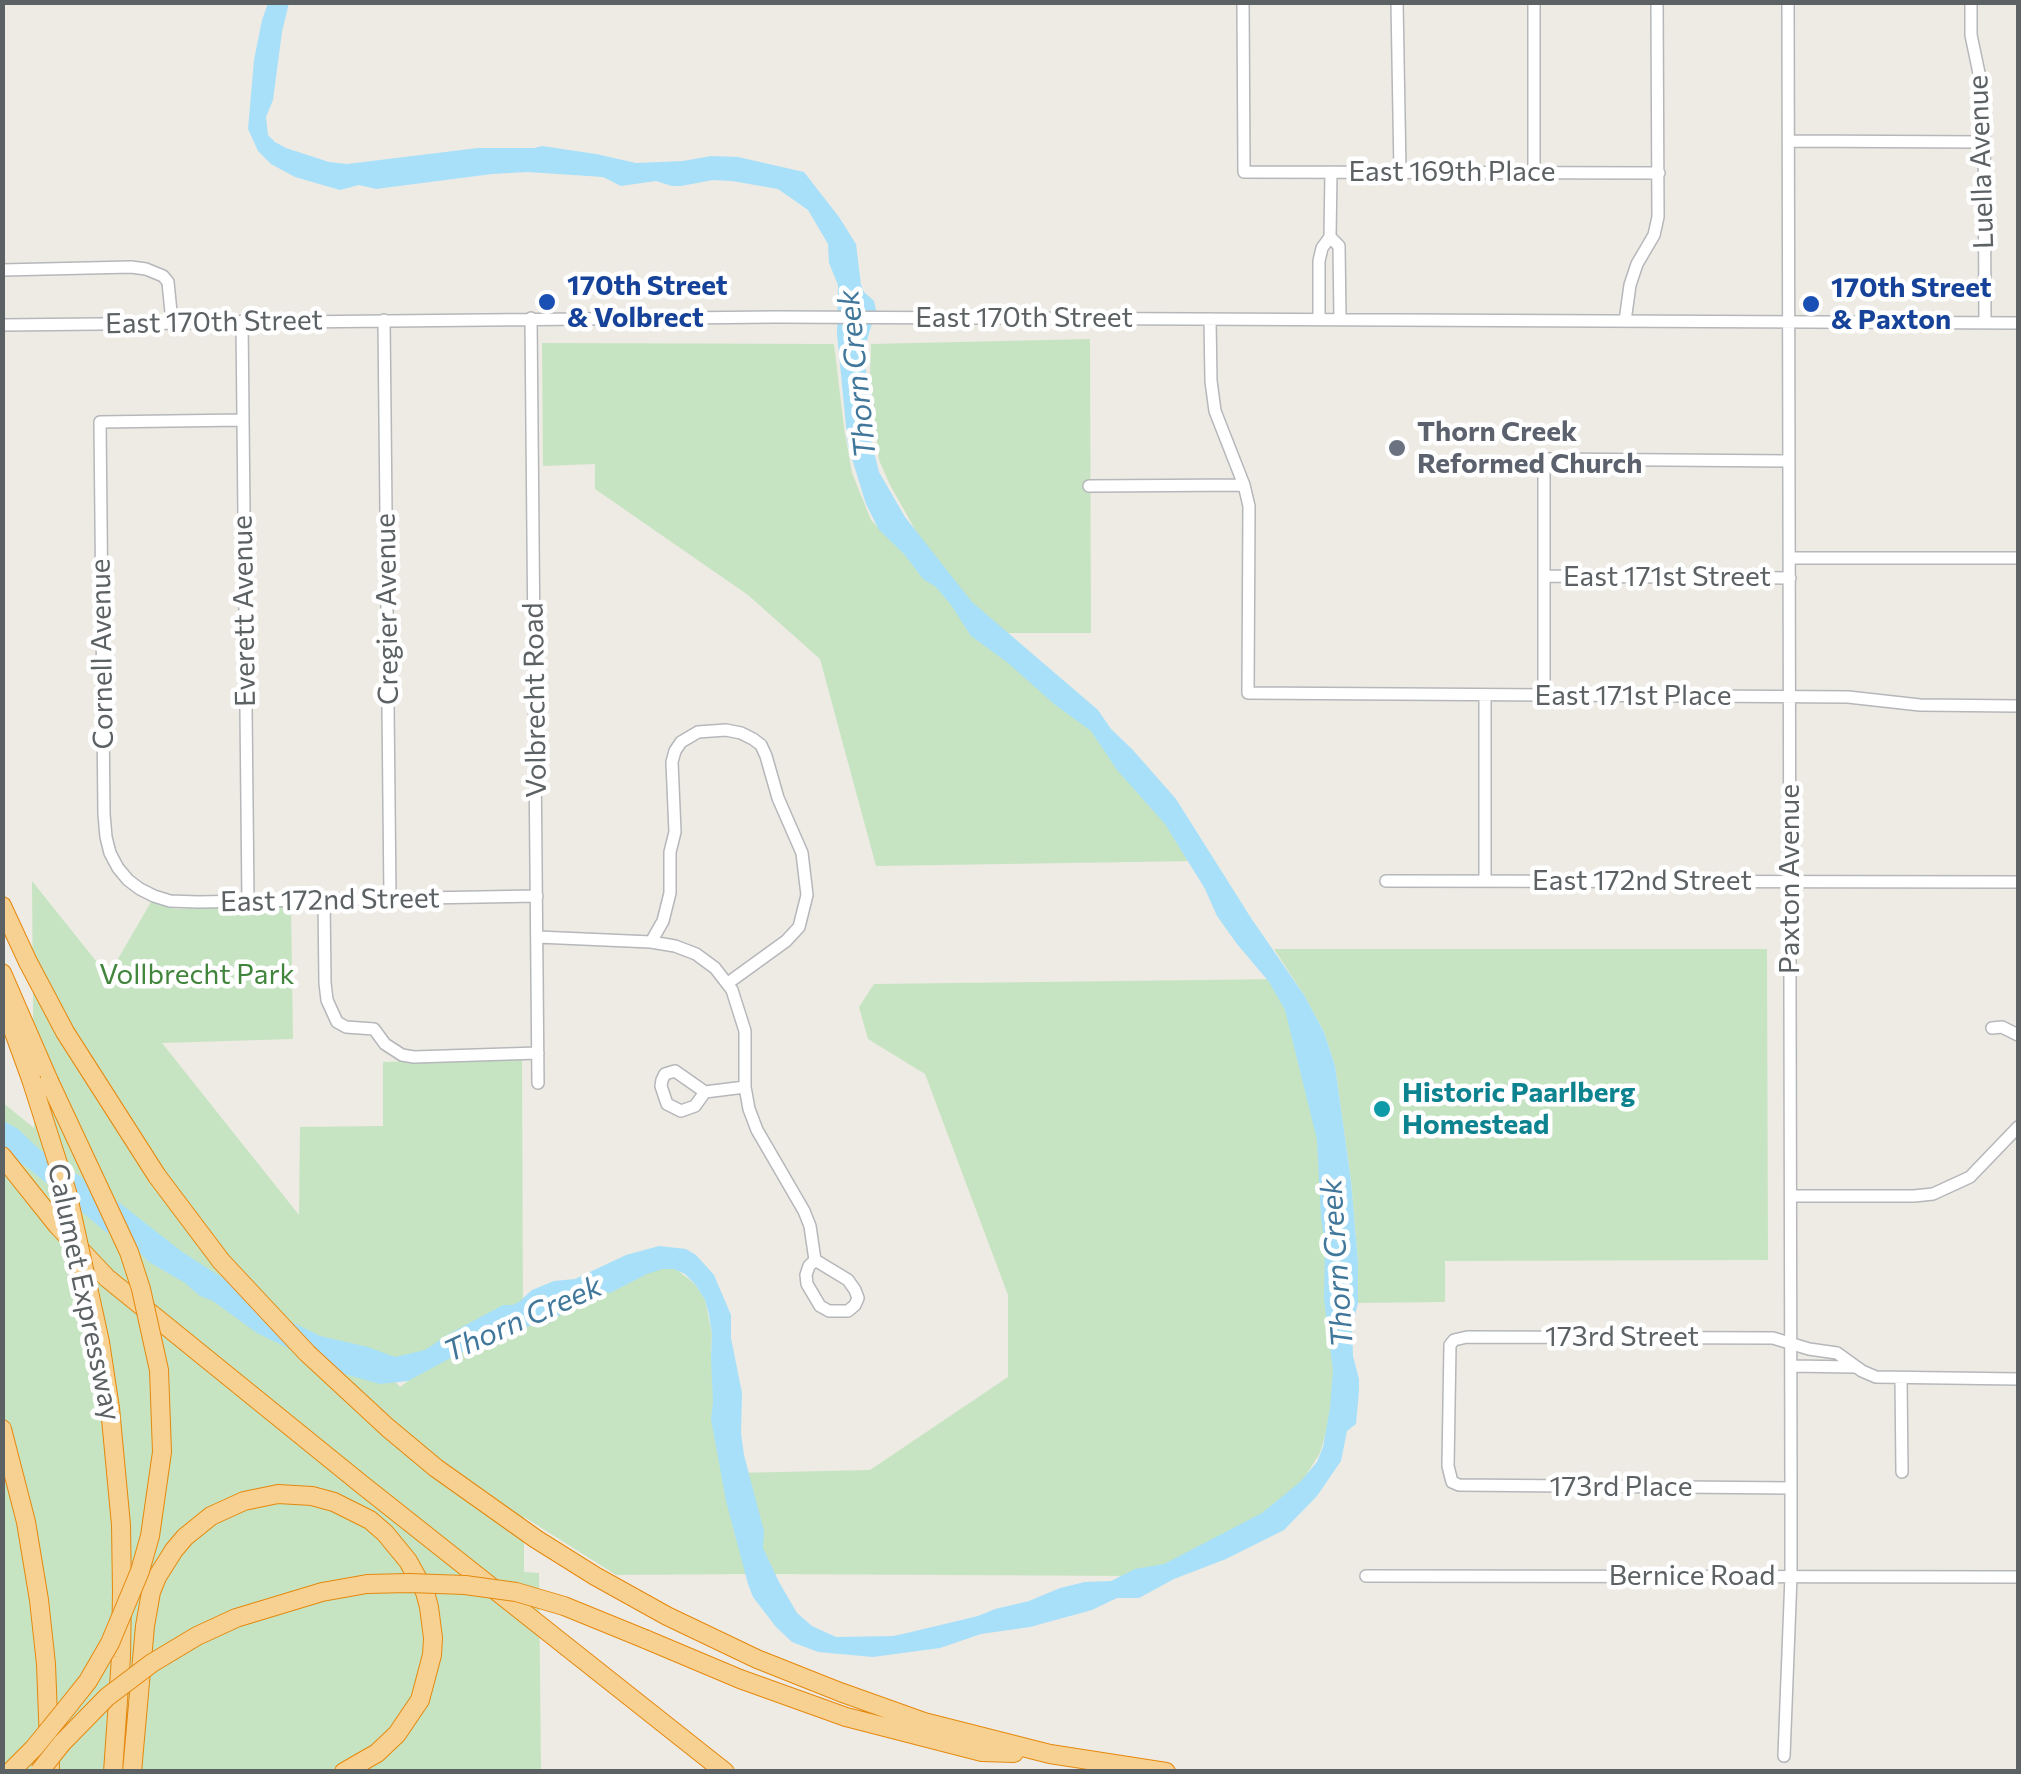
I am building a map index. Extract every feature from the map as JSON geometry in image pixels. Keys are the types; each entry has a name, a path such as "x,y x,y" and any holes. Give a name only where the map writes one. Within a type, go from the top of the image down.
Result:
{"highway":[{"path":"2,906 65,1032 156,1176 221,1261 307,1353 436,1468 596,1576 757,1659 908,1716 1050,1754 1166,1772"},
{"path":"2,974 40,1080 129,1252 159,1370 162,1416 162,1452 150,1536 110,1643 69,1706 10,1772"},
{"name":"Calumet Expressway","path":"2,1002 40,1080 100,1342 110,1408 121,1525 122,1592 113,1772"},
{"path":"2,1156 57,1225 107,1278 723,1770"},
{"path":"2,1429 26,1522 40,1600 50,1772"},
{"path":"132,1772 145,1626 158,1577 185,1537 211,1516 244,1501 278,1494 334,1502 370,1520 408,1561 429,1607 432,1655 420,1700 397,1734 377,1753 344,1772"},
{"path":"39,1772 107,1697 152,1662 197,1636 236,1618 322,1592 367,1584 409,1583 516,1592 564,1606 740,1679 846,1717 982,1752 1050,1754"}],"street":[{"name":"East 169th Place","path":"1244,2 1244,172 1659,173"},
{"path":"1397,2 1400,172"},
{"path":"1534,2 1534,172"},
{"path":"1625,320 1630,285 1658,217 1658,2"},
{"name":"Paxton Avenue","path":"1784,1756 1792,1488 1788,2"},
{"name":"Luella Avenue","path":"1971,2 1971,36 1984,97 1985,323"},
{"path":"1789,141 1984,142"},
{"path":"1319,319 1319,261 1330,237 1331,172"},
{"path":"1330,237 1339,246 1340,319"},
{"path":"2,270 146,268 168,282 172,322"},
{"name":"East 170th Street","path":"2,325 776,317 2018,323"},
{"name":"Volbrecht Road","path":"531,318 538,1083"},
{"path":"1089,486 1244,485 1220,429 1212,397 1210,319"},
{"name":"Cregier Avenue","path":"384,320 390,898"},
{"name":"Everett Avenue","path":"242,321 248,901"},
{"name":"Cornell Avenue","path":"128,880 110,853 104,814 100,422 242,420"},
{"path":"1544,696 1544,459 1788,461"},
{"name":"East 171st Place","path":"1244,485 1249,506 1248,693 1790,696 1864,698 1920,706 2018,706"},
{"path":"1790,558 2018,558"},
{"name":"East 171st Street","path":"1544,576 1790,578"},
{"path":"1485,696 1485,881"},
{"path":"651,942 668,906 670,852 675,832 675,750 698,732 741,733 761,745 766,756 778,798 797,840 806,895 798,927 786,941 728,984"},
{"name":"East 172nd Street","path":"128,880 170,901 538,896"},
{"name":"East 172nd Street","path":"1386,881 2018,882"},
{"path":"324,899 325,984 338,1022 346,1027 374,1029 385,1044 402,1055 414,1057 538,1053"},
{"path":"538,937 675,946 696,954 715,968 728,984 745,1031 744,1087 757,1130 804,1211 815,1260"},
{"path":"1992,1028 2008,1028 2018,1035"},
{"path":"704,1092 744,1087"},
{"path":"1791,1196 1933,1194 1970,1177 2018,1127"},
{"path":"815,1260 848,1280 856,1290 858,1298 848,1311 829,1311 820,1306 806,1275 815,1260"},
{"name":"173rd Street","path":"1452,1482 1448,1466 1448,1354 1454,1340 1773,1338 1837,1353 1856,1367"},
{"path":"1791,1366 1856,1367 1868,1374 1900,1378 2018,1378"},
{"path":"1900,1378 1902,1472"},
{"name":"173rd Place","path":"1452,1482 1468,1486 1792,1488"},
{"name":"Bernice Road","path":"1366,1576 2018,1577"}],"green space":[{"path":"1090,339 1091,633 1000,633 921,547 890,485 879,460 870,376 871,344"},
{"path":"542,343 834,344 852,473 871,520 972,623 1051,688 1164,807 1197,861 876,866 820,659 748,595 595,489 595,464 543,466"},
{"name":"Vollbrecht Park","path":"32,881 108,976 151,902 176,909 291,906 293,1039 162,1043 299,1215 300,1127 383,1126 383,1062 522,1059 523,1318 396,1363 372,1355 400,1387 446,1352 648,1268 676,1269 695,1284 705,1300 712,1334 711,1358 752,1574 616,1575 524,1517 524,1572 539,1573 541,1771 3,1771 2,1102 34,1128"},
{"path":"1274,949 1767,949 1768,1260 1445,1261 1445,1302 1358,1303 1351,1181 1335,1066 1324,1032"},
{"path":"1283,979 1306,1015 1341,1379 1320,1453 1294,1494 1217,1542 1137,1576 763,1574 735,1473 870,1470 1008,1377 1008,1295 925,1074 868,1039 859,1007 874,984"}],"water":[{"name":"Thorn Creek","path":"268,3 289,3 273,100 266,117 268,135 286,148 347,164 478,148 542,146 636,163 738,157 804,172 839,217 856,244 861,285 876,310 867,340 865,367 871,394 870,435 879,472 905,517 972,602 1098,710 1176,799 1324,1032 1335,1066 1351,1181 1358,1262 1353,1356 1359,1391 1356,1424 1347,1431 1341,1461 1317,1496 1284,1530 1139,1598 1117,1598 1092,1610 1030,1627 981,1634 940,1648 873,1657 818,1652 792,1642 776,1627 748,1584 726,1501 711,1419 709,1315 705,1300 685,1274 663,1269 610,1293 591,1293 549,1323 533,1324 460,1353 408,1381 380,1384 337,1372 257,1333 149,1262 131,1244 106,1232 28,1168 3,1153 2,1120 181,1251 284,1318 320,1336 395,1357 425,1350 554,1281 575,1279 626,1255 659,1246 686,1249 714,1275 731,1315 731,1338 742,1393 744,1455 764,1531 763,1548 797,1613 812,1626 836,1637 907,1633 1029,1601 1060,1588 1111,1581 1135,1569 1164,1564 1262,1513 1300,1482 1317,1462 1323,1447 1333,1370 1324,1299 1325,1245 1317,1140 1285,1010 1269,982 1217,916 1165,824 1117,770 1091,731 971,636 936,587 923,579 879,530 866,504 848,446 837,334 838,285 829,263 828,244 808,210 778,189 732,181 672,186 656,181 621,186 603,177 527,172 376,189 359,185 340,190 295,177 271,164 258,151 248,129 254,60"}],"place":[{"name":"170th Street & Volbrect","path":"547,302"},
{"name":"170th Street & Paxton","path":"1811,304"},
{"name":"Thorn Creek Reformed Church","path":"1397,448"},
{"name":"Historic Paarlberg Homestead","path":"1382,1109"}]}
